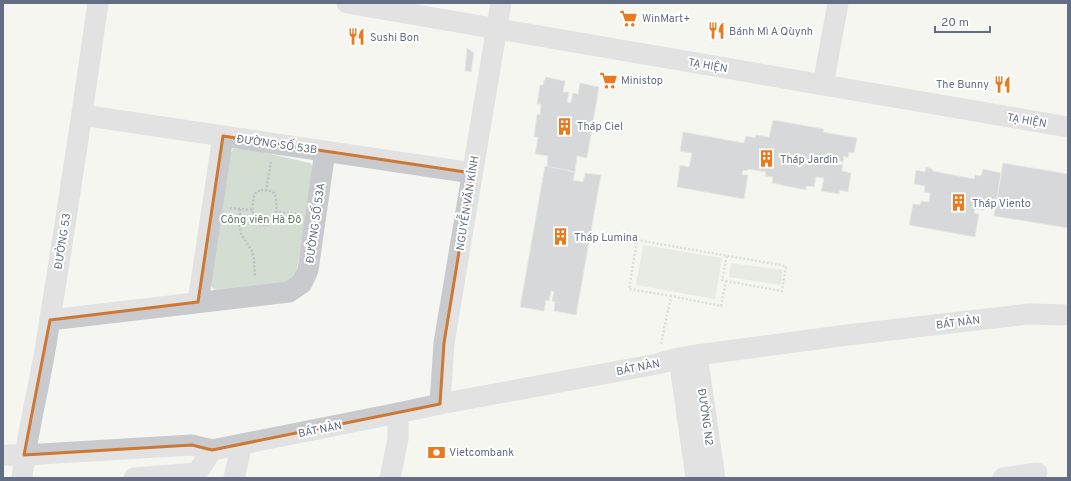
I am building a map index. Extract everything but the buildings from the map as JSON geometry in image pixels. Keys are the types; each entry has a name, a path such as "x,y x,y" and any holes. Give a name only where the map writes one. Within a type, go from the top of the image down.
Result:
{"street":[{"name":"ĐƯỜNG 53","path":"22,478 24,455 44,360 98,3"},
{"name":"TẠ HIỆN","path":"347,3 1068,127"},
{"name":"NGUYỄN VĂN KỈNH","path":"440,404 444,343 501,3"},
{"path":"823,85 838,3"},
{"name":"ĐƯỜNG SỐ 53B","path":"82,115 472,173"},
{"path":"198,302 223,136"},
{"name":"ĐƯỜNG SỐ 53A","path":"50,320 289,292 302,283 308,270 325,151"},
{"name":"BÁT NÀN","path":"3,455 192,445 212,450 440,404 688,357 846,335 1029,314 1068,315"},
{"name":"ĐƯỜNG N2","path":"688,357 696,478"},
{"name":"ĐƯỜNG N2","path":"688,357 715,478"},
{"path":"390,478 398,439 398,413"},
{"path":"234,478 242,444"},
{"path":"134,478 197,473 212,450"},
{"path":"1003,478 1037,473"}],"path":[{"path":"266,191 274,144"},
{"path":"262,190 266,191 275,194 276,200 275,219 267,226 259,225 254,222 253,218 253,197 256,193 262,190"},
{"path":"240,209 239,223 241,234 252,251 254,259 255,271 252,296"},
{"path":"726,281 721,306 629,289 637,240 727,255 786,266 782,291 722,280 727,255"},
{"path":"657,364 671,296"}],"highlighted area":[{"path":"223,136 472,173 444,343 440,404 212,450 192,445 24,455 50,320 198,302"}],"green space":[{"name":"Công viên Hà Đô","path":"244,148 310,163 316,170 295,278 287,285 217,292 210,285 229,156 233,149"},
{"path":"643,245 722,258 715,299 636,285"},
{"path":"731,263 783,270 781,285 729,277"}],"place":[{"name":"WinMart+","path":"629,18"},
{"name":"Bánh Mì A Qùynh","path":"716,31"},
{"name":"Sushi Bon","path":"357,37"},
{"name":"Ministop","path":"608,80"},
{"name":"The Bunny","path":"1002,84"},
{"name":"Tháp Ciel","path":"564,126"},
{"name":"Tháp Jardin","path":"767,159"},
{"name":"Tháp Viento","path":"959,203"},
{"name":"Tháp Lumina","path":"561,237"},
{"name":"Vietcombank","path":"436,452"}]}
